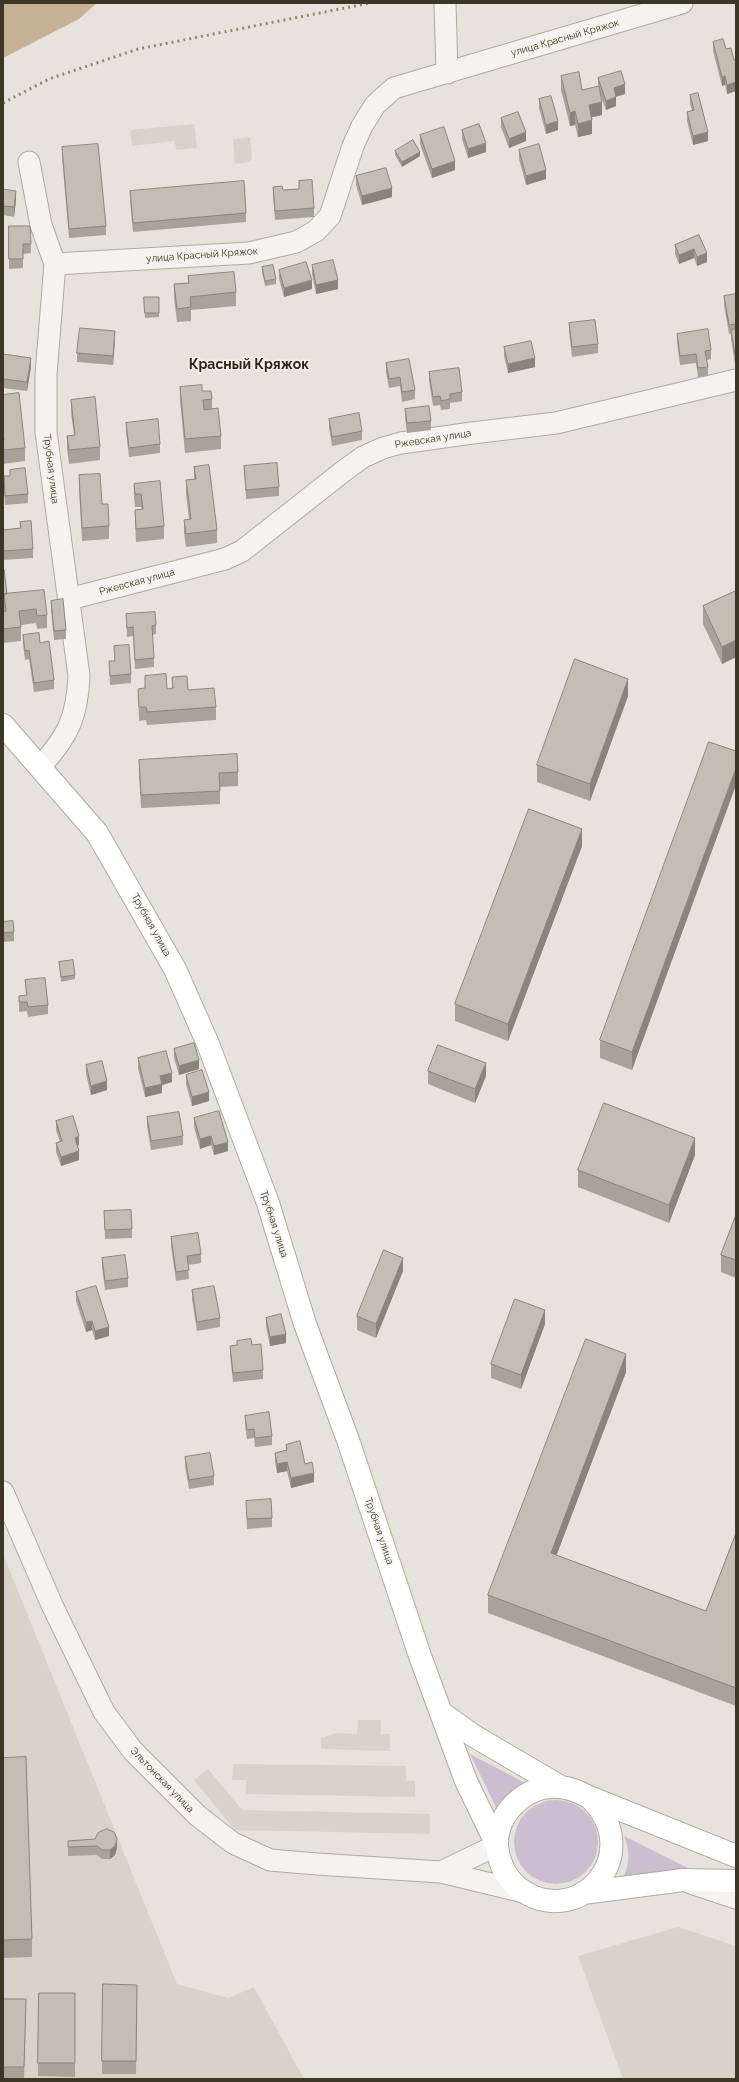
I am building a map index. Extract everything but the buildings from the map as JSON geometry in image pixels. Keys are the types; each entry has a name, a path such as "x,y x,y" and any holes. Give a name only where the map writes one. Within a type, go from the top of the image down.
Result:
{"main road":[{"name":"Трубная улица","path":"3,726 40,766 97,833 175,969 208,1044 268,1203 305,1324 348,1440 420,1656 443,1714 466,1781 497,1845"},
{"path":"443,1714 480,1740 561,1787"},
{"path":"736,1856 588,1797 575,1790 561,1787 546,1787 533,1790 520,1798 510,1808 502,1820 497,1845 503,1870 513,1883 524,1892 547,1900 560,1900 583,1893 683,1880 736,1881"},
{"path":"583,1893 596,1883 603,1875 611,1855 612,1843 610,1829 605,1816 588,1797"}],"street":[{"path":"445,3 447,73"},
{"name":"улица Красный Кряжок","path":"55,264 249,253 296,242 316,231 330,216 353,146 362,126 375,105 394,88 682,3"},
{"name":"Трубная улица","path":"29,162 41,225 55,264 46,374 46,432 79,676 78,692 73,717 60,745 40,766"},
{"name":"Ржевская улица","path":"69,599 225,559 242,551 345,470 363,457 383,448 401,443 556,423 736,380"},
{"name":"Эльтонская улица","path":"3,1492 52,1606 104,1712 133,1752 198,1816 233,1843 270,1860 441,1872 524,1892"},
{"path":"441,1872 497,1845"},
{"path":"683,1880 736,1898"}],"shaded area":[{"path":"3,3 97,3 79,19 3,58"},
{"path":"194,124 197,148 176,150 175,141 132,146 130,130"},
{"path":"250,137 252,158 249,162 235,164 233,139"},
{"path":"3,1554 177,1984 228,1998 254,1987 304,2079 3,2079"},
{"path":"358,1720 381,1720 381,1734 390,1734 390,1751 321,1749 321,1738 336,1733 357,1734"},
{"path":"470,1754 529,1785 499,1813"},
{"path":"233,1764 406,1766 406,1781 415,1781 415,1797 246,1794 246,1780 232,1780"},
{"path":"208,1769 242,1810 430,1814 430,1834 235,1830 194,1780"},
{"path":"556,1800 564,1801 579,1807 591,1819 597,1834 597,1850 591,1865 579,1877 564,1883 556,1884 548,1883 533,1877 521,1865 515,1850 514,1842 515,1834 521,1819 533,1807 548,1801"},
{"path":"624,1836 692,1870 653,1872 623,1878 627,1867 628,1857"},
{"path":"678,1927 736,1946 736,2079 623,2079 578,1956"}],"railway":[{"path":"3,103 49,79 138,49 370,3"}],"district":[{"name":"Красный Кряжок","path":"249,365"}]}
